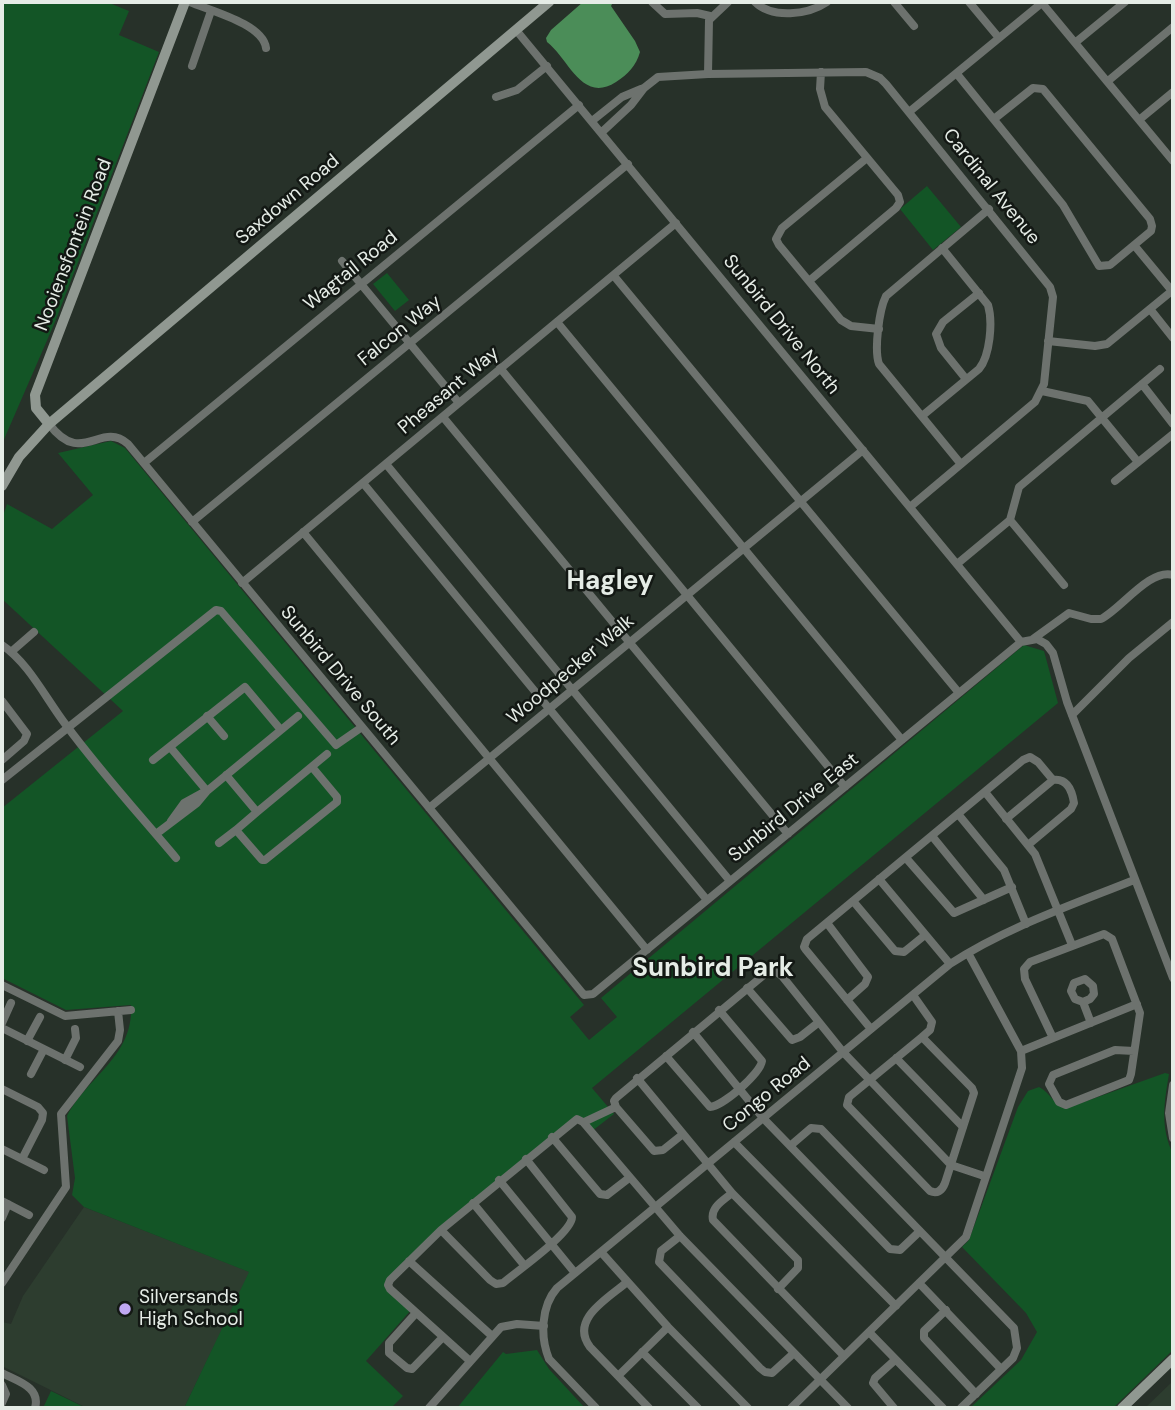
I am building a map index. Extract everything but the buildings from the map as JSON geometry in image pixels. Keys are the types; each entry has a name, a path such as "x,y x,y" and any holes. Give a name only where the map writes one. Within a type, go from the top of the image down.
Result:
{"street":[{"name":"Nooiensfontein Road","path":"49,424 36,408 35,395 185,2"},
{"path":"190,2 257,32 266,48"},
{"name":"Saxdown Road","path":"49,424 549,2"},
{"path":"652,2 665,14 697,13 710,16"},
{"path":"708,74 710,16 728,2"},
{"path":"755,2 763,10 771,12 810,11 827,2"},
{"path":"894,2 914,26"},
{"path":"969,2 999,38"},
{"path":"909,112 1042,2 1173,159"},
{"path":"1076,43 1125,2"},
{"path":"192,66 211,11"},
{"path":"1108,81 1173,27"},
{"name":"Sunbird Drive North","path":"516,30 1021,642"},
{"path":"496,97 517,90 547,66"},
{"path":"809,281 899,204 898,195 825,107 820,89 821,72"},
{"name":"Cardinal Avenue","path":"602,132 632,105 651,81 663,76 821,72 860,72 873,75 886,85 909,112 1050,287 1053,297 1042,391"},
{"path":"957,74 1072,217 1095,263 1106,267 1151,231 1150,219 1043,89 1033,88 994,119"},
{"name":"Cardinal Avenue","path":"592,121 622,97 644,88"},
{"path":"1139,120 1173,92"},
{"name":"Wagtail Road","path":"144,463 579,104"},
{"path":"867,159 778,231 776,239 846,324 879,329"},
{"name":"Falcon Way","path":"192,522 628,164"},
{"path":"960,463 877,360 879,329 886,296 989,209"},
{"name":"Pheasant Way","path":"242,583 676,223"},
{"path":"1048,341 1095,346 1107,344 1172,291 1134,246"},
{"path":"922,415 982,366 987,353 990,313 988,305 942,248"},
{"path":"342,261 459,403"},
{"path":"614,276 959,692"},
{"path":"966,379 941,348 936,334 943,322 979,293"},
{"path":"1150,309 1173,338"},
{"path":"556,322 902,740"},
{"path":"500,368 845,787"},
{"path":"957,564 1010,520 1019,487 1160,369"},
{"path":"1142,384 1173,424"},
{"path":"910,507 1035,402 1042,391 1084,398 1138,462"},
{"path":"443,417 788,834"},
{"name":"Sunbird Drive South","path":"49,424 62,439 72,444 109,437 120,438 144,463 573,983 587,996"},
{"path":"2,486 19,457 49,424"},
{"path":"1115,481 1173,433"},
{"name":"Woodpecker Walk","path":"429,808 863,450"},
{"path":"386,464 730,881"},
{"path":"363,483 707,900"},
{"path":"1010,520 1064,585"},
{"path":"303,532 647,950"},
{"path":"1021,642 1033,639 1069,613 1101,619 1155,578 1166,573 1173,575"},
{"path":"2,780 216,610 221,611 337,746 362,727"},
{"path":"1073,715 1129,658 1173,622"},
{"path":"11,652 34,632"},
{"path":"1033,639 1046,644 1053,653 1067,702 1173,978"},
{"name":"Sunbird Drive East","path":"587,996 647,950 1021,642"},
{"path":"2,645 11,652 67,727 176,858"},
{"path":"153,760 245,687 281,730"},
{"path":"2,701 27,737 2,760"},
{"path":"207,716 224,736"},
{"path":"156,834 197,803 207,790 298,716"},
{"path":"170,747 207,790"},
{"path":"219,844 327,754"},
{"path":"871,1029 804,947 807,939 1027,758 1035,759 1054,780"},
{"path":"236,830 262,860 265,860 312,823 338,799 312,767"},
{"path":"226,775 257,812"},
{"path":"1006,819 1054,780 1061,779 1067,784 1073,805 1028,845"},
{"path":"985,792 1035,855 1072,945"},
{"path":"958,814 1004,870 1026,924"},
{"path":"932,836 984,900"},
{"path":"906,858 954,913 1012,887"},
{"path":"879,879 950,964"},
{"name":"Congo Road","path":"596,1408 550,1359 545,1350 545,1311 551,1294 950,964 1026,924 1134,880"},
{"path":"853,901 898,952 907,950 925,935"},
{"path":"827,923 869,977 865,984 846,1000"},
{"path":"1053,1038 1023,972 1030,962 1106,934 1112,939 1140,1017 1135,1051 1129,1080 1066,1105 1057,1099 1049,1082 1053,1075 1115,1050 1135,1051"},
{"path":"791,1408 965,1237 1022,1068 1021,1051 968,953"},
{"path":"683,1134 663,1150 654,1151 616,1107 614,1101 618,1094 719,1010 770,971 776,971 843,1052 951,1164 984,1176"},
{"path":"2,985 65,1016 131,1010"},
{"path":"747,988 792,1040 819,1022"},
{"path":"913,995 932,1022 930,1030 848,1099 847,1105 929,1191 936,1192 941,1190 951,1164 974,1091 922,1037"},
{"path":"1083,1002 1091,1023"},
{"path":"11,1003 2,1026 80,1067"},
{"path":"1021,1051 1137,1004"},
{"path":"666,1056 710,1107 719,1105 740,1088 758,1072 762,1061 719,1010"},
{"path":"2,1283 65,1189 61,1114 118,1041 118,1011"},
{"path":"27,1041 40,1017"},
{"path":"65,1060 76,1038 75,1028"},
{"path":"693,1032 763,1118 890,1249 900,1250 920,1231"},
{"path":"31,1074 44,1049"},
{"path":"896,1058 963,1127"},
{"path":"637,1079 732,1193 798,1260 799,1265 795,1272 778,1289"},
{"path":"1173,1085 1170,1113 1173,1138"},
{"path":"2,1089 38,1107 43,1113 22,1159"},
{"path":"584,1122 616,1107"},
{"path":"470,1362 390,1290 388,1285 441,1230 577,1119 584,1122 680,1236 846,1407"},
{"path":"790,1146 811,1128 821,1129 1014,1328 1016,1353 961,1408"},
{"path":"552,1137 600,1194 607,1195 629,1178"},
{"path":"734,1142 896,1306"},
{"path":"2,1149 44,1170"},
{"path":"441,1230 496,1284 503,1283 551,1243 571,1224 572,1217 526,1159"},
{"path":"499,1180 575,1273"},
{"path":"732,1193 714,1208 713,1220 844,1356"},
{"path":"2,1218 5,1203 29,1215"},
{"path":"473,1203 524,1265"},
{"path":"680,1236 661,1251 659,1262 760,1368 772,1373 794,1353"},
{"path":"601,1252 748,1408"},
{"path":"409,1261 492,1336"},
{"path":"627,1282 589,1315 585,1325 586,1343 649,1408"},
{"path":"919,1283 1001,1369"},
{"path":"946,1310 924,1331 924,1338 976,1394"},
{"path":"416,1313 389,1343 389,1353 412,1369 443,1337"},
{"path":"429,1408 501,1327 509,1324 544,1326"},
{"path":"618,1376 668,1326"},
{"path":"869,1332 943,1408"},
{"path":"642,1352 698,1408"},
{"path":"1122,1408 1173,1359"},
{"path":"894,1408 873,1382 895,1360"},
{"path":"2,1373 31,1388 36,1397 35,1408"},
{"path":"2,1403 3,1387"}],"shaded area":[{"path":"2,2 107,2 129,11 119,35 159,52 55,322 2,444"},
{"path":"583,2 613,2 611,6 640,52 628,73 604,87 594,87 577,77 546,38 551,30"},
{"path":"927,186 961,227 933,250 900,209"},
{"path":"387,273 409,300 395,311 373,284"},
{"path":"111,441 125,448 584,1005 570,1017 589,1040 617,1017 601,998 1024,645 1044,651 1058,703 592,1088 614,1114 592,1131 580,1119 441,1230 388,1285 411,1310 366,1361 403,1396 391,1408 184,1408 249,1272 84,1207 72,1195 75,1178 67,1116 118,1052 130,1023 131,1005 66,1010 2,978 2,808 123,711 2,599 2,519 7,504 52,529 93,495 58,453"},
{"path":"1165,1073 1169,1074 1165,1124 1173,1154 1173,1350 1113,1408 970,1408 1021,1360 1037,1332 1026,1313 962,1247 969,1240 1018,1107 1028,1091 1039,1087 1059,1105 1067,1108"},
{"name":"Silversands High School","path":"84,1207 250,1272 184,1408 87,1408 2,1366 2,1322 11,1324 23,1296"},
{"path":"537,1350 549,1369 585,1408 457,1408 503,1352 506,1354"},
{"path":"1172,1382 1173,1408 1145,1408"},
{"path":"51,1391 86,1408 43,1408"}],"place":[{"name":"Silversands High School","path":"125,1309"}],"district":[{"name":"Hagley","path":"610,582"},
{"name":"Sunbird Park","path":"713,969"}]}
